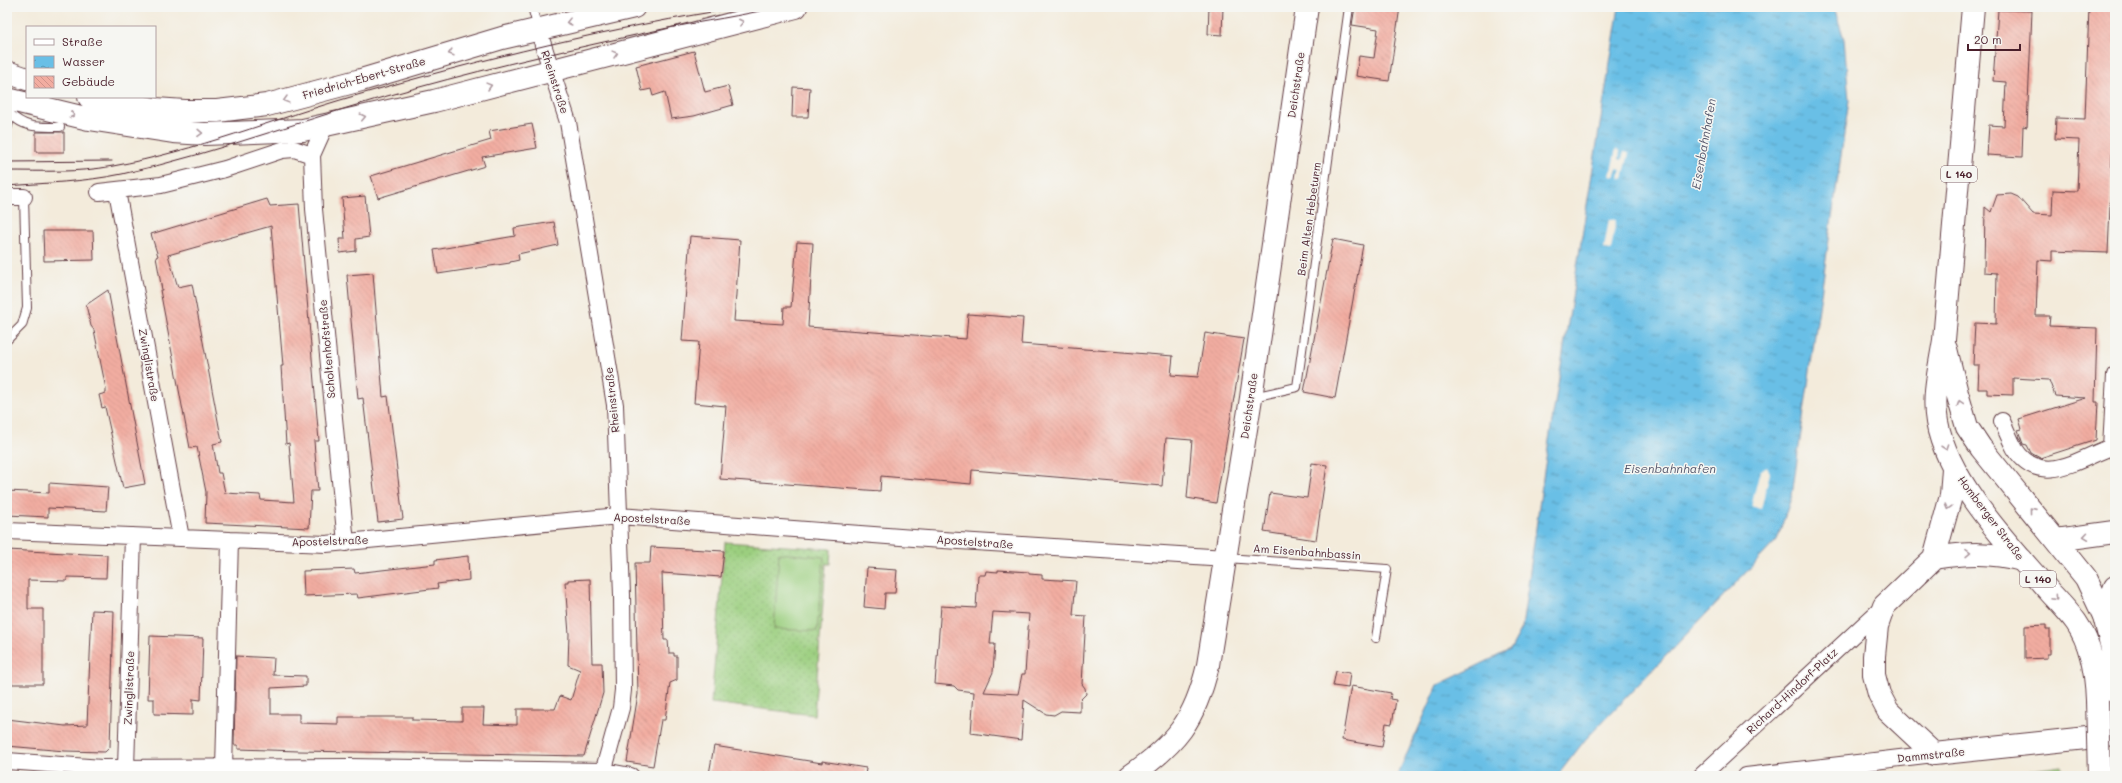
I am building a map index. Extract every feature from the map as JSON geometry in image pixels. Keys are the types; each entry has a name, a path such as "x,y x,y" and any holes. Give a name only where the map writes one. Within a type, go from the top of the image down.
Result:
{"main road":[{"name":"Friedrich-Ebert-Straße","path":"94,98 155,109 186,111 217,110 267,105 361,80 502,38 634,7"},
{"path":"8,107 173,132 239,133 303,130 434,101 796,7"},
{"name":"Deichstraße","path":"1130,776 1158,756 1177,738 1203,689 1226,558 1251,398 1307,7"},
{"name":"Homberger Straße","path":"1973,7 1944,340 1937,383 1937,421 1953,468 1986,515 2022,560 2076,622 2089,648 2096,677 2106,700"},
{"path":"7,72 26,79"},
{"name":"Homberger Straße","path":"1944,340 1967,427 1981,448 2086,578 2104,616 2112,648 2106,700"},
{"path":"1953,468 1951,496 1934,558 1966,553 2003,555 2022,560"},
{"path":"2056,540 2115,532"},
{"name":"Richard-Hindorf-Platz","path":"1934,558 1884,606 1877,626 1874,656 1874,675 1879,694 1888,711 1934,754"},
{"path":"2104,616 2115,587"},
{"name":"L 140","path":"2106,700 2115,724"},
{"name":"L 140","path":"2099,776 2106,700"},
{"name":"Dammstraße","path":"1934,754 2115,735"}],"street":[{"name":"Rheinstraße","path":"538,29 568,122 615,405 622,595 623,690 620,708 603,774"},
{"path":"99,192 161,185 194,177 282,150 294,149 312,155 325,126"},
{"name":"Scholtenhofstraße","path":"312,155 315,217 346,543"},
{"name":"Zwinglistraße","path":"117,191 180,538"},
{"path":"7,198 24,197"},
{"path":"2002,421 2015,449 2031,466 2047,470 2072,464 2113,449 2115,375"},
{"name":"Apostelstraße","path":"7,531 326,544 619,516 927,539 1226,558"},
{"name":"Zwinglistraße","path":"126,768 133,536"},
{"path":"224,768 230,540"},
{"name":"Richard-Hindorf-Platz","path":"1701,776 1884,606"},
{"name":"Dammstraße","path":"1746,776 1934,754"},
{"path":"7,761 169,772 224,768 349,772 603,774 631,776"}],"lane":[{"path":"532,7 538,29"},
{"name":"Beim Alten Hebeturm","path":"1251,398 1297,387 1349,7"},
{"path":"8,107 19,123 29,127 60,127"},
{"path":"7,129 9,122 8,107"},
{"path":"7,340 22,325 27,308 24,197"},
{"name":"Am Eisenbahnbassin","path":"1226,558 1387,569 1376,638"}],"green space":[{"path":"725,542 831,549 830,564 826,564 814,715 711,703"},
{"path":"779,553 824,557 817,631 774,629"},
{"path":"2062,766 2063,776 1989,776"}],"water":[{"name":"Eisenbahnhafen","path":"1619,7 1834,7 1844,39 1849,100 1792,495 1777,540 1585,740 1557,776 1397,776 1438,685 1510,650 1522,628 1544,471"}],"pier":[{"path":"1616,149 1620,151 1619,159 1622,160 1624,152 1629,153 1623,179 1619,178 1621,170 1617,169 1614,177 1610,176"},
{"path":"1609,219 1616,220 1611,250 1604,249"},
{"path":"1767,466 1770,473 1761,509 1751,507 1760,471"}],"building":[{"path":"1209,7 1223,7 1222,35 1208,34"},
{"path":"1355,7 1400,7 1389,81 1356,76 1359,56 1374,58 1378,29 1352,25"},
{"path":"2089,7 2115,7 2115,87 2108,253 2052,251 2052,261 2038,260 2036,316 2050,316 2049,326 2097,328 2095,402 2098,402 2096,440 2040,458 2031,453 2027,445 2023,444 2018,430 2022,429 2019,419 2086,398 2055,396 2049,380 2013,378 2013,395 1987,394 1987,389 1978,389 1979,365 1973,365 1975,323 1996,324 1997,273 1984,272 1985,207 1991,212 1997,195 2011,194 2018,197 2033,214 2052,215 2053,190 2077,191 2079,140 2055,139 2056,118 2085,119"},
{"path":"1998,10 2032,11 2027,127 2023,126 2022,157 1987,155 1989,125 2004,126 2006,82 1993,81"},
{"path":"694,51 705,92 728,86 733,105 694,116 671,119 665,92 653,96 651,89 642,91 636,66"},
{"path":"793,87 810,88 808,117 792,117"},
{"path":"532,124 537,148 482,157 485,166 378,198 371,176 491,140 489,131"},
{"path":"36,132 64,132 64,152 36,152"},
{"path":"365,196 369,237 356,239 356,251 340,253 339,239 345,239 342,198"},
{"path":"267,199 270,206 299,204 319,441 314,441 318,491 311,491 309,528 205,523 206,492 197,447 190,448 160,290 162,290 156,257 158,256 151,234","holes":["271,226 283,366 281,366 286,444 289,443 294,502 261,500 260,495 225,493 221,473 218,473 213,444 222,442 192,284 178,287 168,255"]},
{"path":"554,222 558,245 518,254 519,260 510,263 438,274 434,250 515,236 514,228"},
{"path":"43,231 93,231 94,260 44,261"},
{"path":"690,236 740,240 734,321 783,324 784,307 791,307 797,242 813,243 808,327 966,339 968,314 1023,318 1021,344 1173,356 1171,375 1198,377 1205,333 1244,339 1216,503 1187,498 1192,440 1166,438 1162,486 972,470 971,484 881,476 880,491 720,479 726,406 694,403 699,342 682,341"},
{"path":"1333,239 1363,245 1335,398 1304,392"},
{"path":"373,273 383,397 388,396 403,519 378,522 363,398 358,399 347,275"},
{"path":"108,290 145,484 123,488 105,407 102,408 99,395 106,393 106,389 94,330 91,326 86,305"},
{"path":"1312,463 1327,465 1316,540 1264,532 1270,493 1307,498"},
{"path":"49,483 108,487 106,511 48,508 48,517 7,515 7,491 49,493"},
{"path":"651,547 724,551 721,577 662,573 664,640 668,640 669,653 674,653 674,656 677,656 677,680 670,683 665,720 661,720 653,766 627,762 638,694 635,563 650,563"},
{"path":"7,550 107,555 106,578 67,577 67,581 28,580 28,609 43,609 43,684 9,684"},
{"path":"468,556 469,580 437,584 438,588 358,598 357,594 304,596 303,571 354,569 355,573 435,564 435,560"},
{"path":"867,568 897,570 895,593 885,593 884,609 864,607"},
{"path":"998,570 1029,572 1029,574 1042,575 1042,579 1076,581 1073,615 1086,616 1082,684 1085,688 1086,694 1080,700 1080,712 1061,711 1054,715 1046,714 1024,700 1021,740 971,733 974,692 958,690 954,686 935,684 941,606 976,608 978,575 985,575 986,571 998,572","holes":["993,612 1029,614 1025,674 1022,674 1018,694 984,692 993,672 995,644 990,644"]},
{"path":"590,579 592,663 602,663 603,693 584,756 299,751 238,749 238,745 234,745 236,656 274,658 273,675 306,676 306,686 271,688 271,714 299,714 299,723 338,724 338,717 412,717 412,720 462,721 462,708 484,708 483,724 517,725 517,709 555,709 560,696 571,700 580,670 568,665 569,634 565,582 568,582 568,580"},
{"path":"92,610 114,611 110,747 105,752 65,751 7,746 7,719 65,726 87,725"},
{"path":"2046,625 2046,629 2050,629 2050,654 2047,654 2047,658 2025,659 2025,626"},
{"path":"150,636 203,638 201,700 193,699 193,715 154,714 154,699 148,699"},
{"path":"1336,671 1350,673 1348,688 1333,686"},
{"path":"1351,686 1391,693 1390,699 1396,700 1392,724 1386,723 1382,747 1342,740"},
{"path":"714,746 822,763 822,761 866,768 865,776 722,776 709,774"}],"tram line":[{"path":"7,171 87,170 144,160 205,143 354,96 450,69 596,34 743,7"},
{"path":"7,186 79,181 122,174 196,155 379,98 479,71 668,28 777,7"},
{"path":"7,162 112,161"}]}
